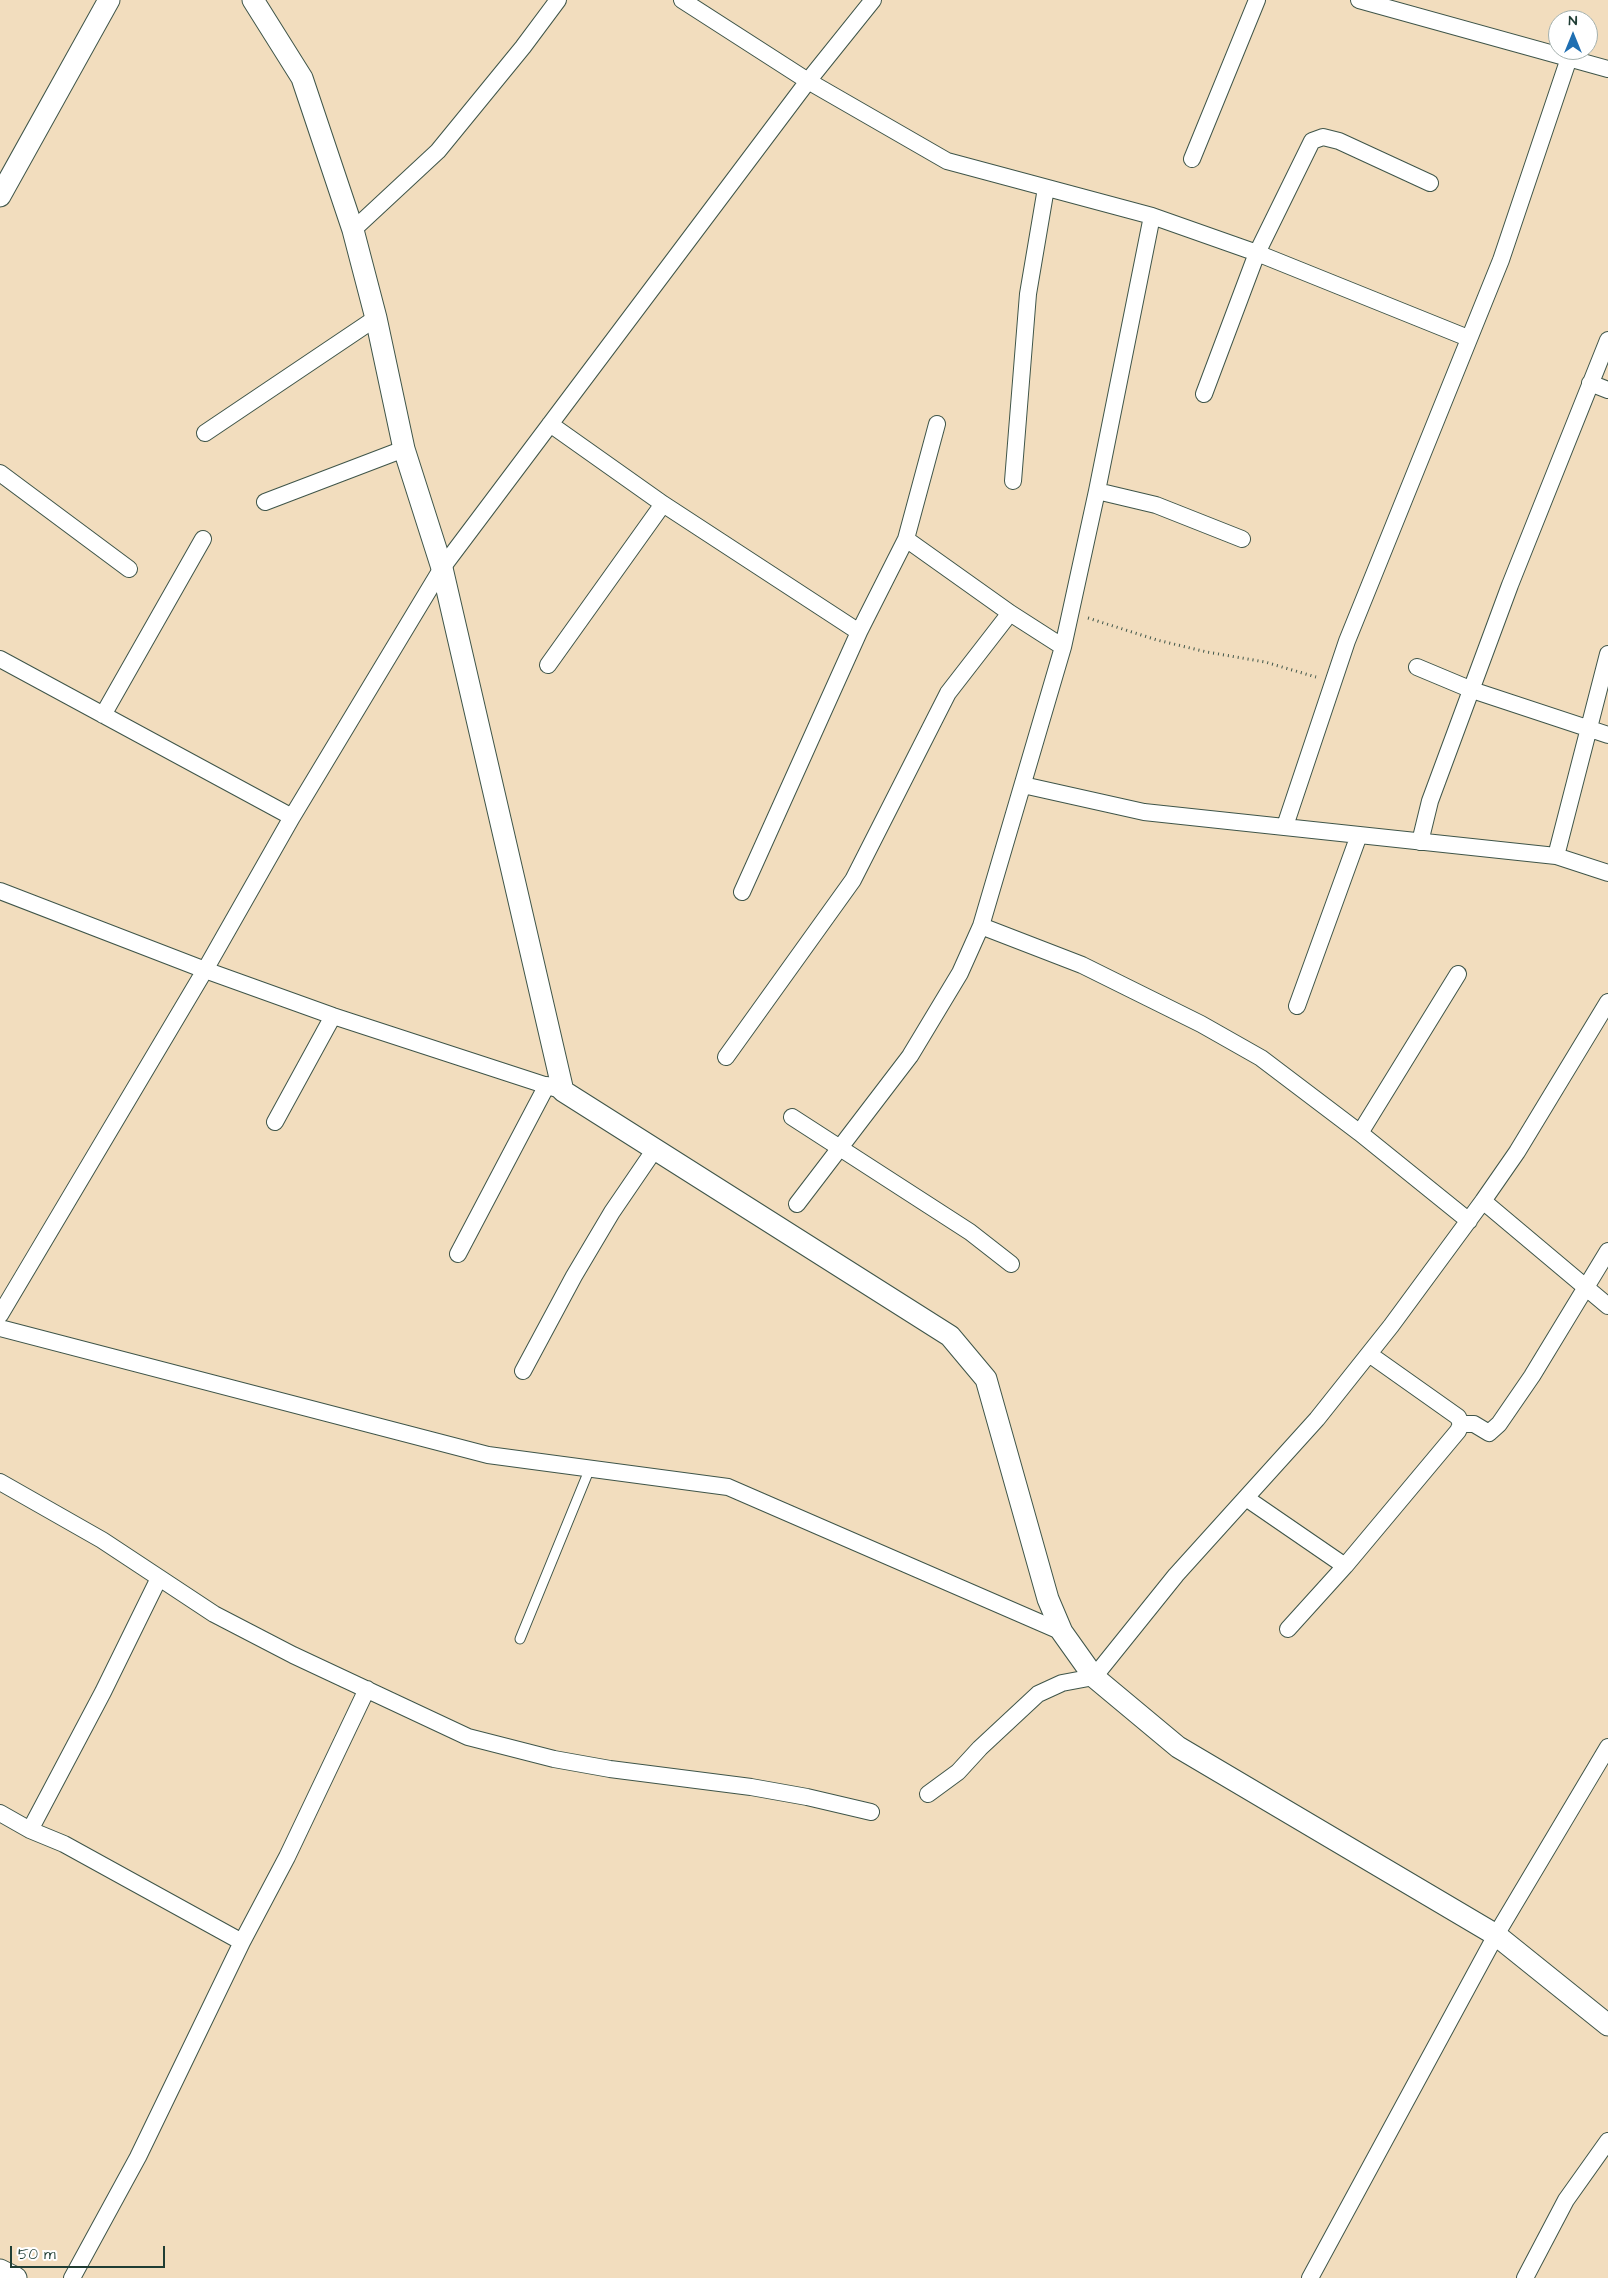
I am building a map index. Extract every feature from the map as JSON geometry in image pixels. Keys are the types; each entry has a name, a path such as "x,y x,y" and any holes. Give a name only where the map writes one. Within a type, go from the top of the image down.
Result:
{"street":[{"path":"0,196 109,0"},
{"path":"253,0 302,78 353,230 376,318 404,449 442,568 555,1088 458,1254"},
{"path":"353,230 438,151 524,47 558,0"},
{"path":"682,0 704,6 808,81 947,161 1152,216 1257,253 1468,338"},
{"path":"0,1315 292,817 442,568 808,81 873,0"},
{"path":"1192,159 1257,0"},
{"path":"1359,0 1548,52"},
{"path":"1285,826 1347,641 1501,260 1568,60"},
{"path":"1576,60 1608,69"},
{"path":"1204,394 1257,253 1312,141 1323,137 1339,141 1430,183"},
{"path":"1013,481 1028,294 1046,188"},
{"path":"797,1204 910,1056 960,973 981,926 1063,646 1097,491 1152,216"},
{"path":"205,433 376,318"},
{"path":"1420,842 1430,801 1510,586 1608,340"},
{"path":"1590,383 1608,390"},
{"path":"550,424 663,504 859,632"},
{"path":"742,892 859,632 906,539 937,424"},
{"path":"265,502 404,449"},
{"path":"0,473 129,569"},
{"path":"1097,491 1156,505 1242,539"},
{"path":"548,665 663,504"},
{"path":"103,715 203,539"},
{"path":"906,539 1010,613 1063,646"},
{"path":"726,1057 853,880 948,693 1010,613"},
{"path":"1556,856 1608,654"},
{"path":"0,658 292,817"},
{"path":"1417,667 1472,690 1608,735"},
{"path":"1023,785 1144,812 1556,856 1608,873"},
{"path":"1297,1006 1359,835"},
{"path":"0,891 204,970 333,1016 555,1088 655,1149 950,1336 986,1379 1048,1599 1062,1632 1094,1677 1178,1747 1496,1935 1608,2025"},
{"path":"981,926 1082,965 1201,1024 1261,1058 1360,1133 1469,1221"},
{"path":"1360,1133 1458,974"},
{"path":"928,1794 958,1772 980,1748 1038,1694 1062,1683 1094,1677 1176,1575 1317,1419 1369,1354 1469,1221 1523,1144 1608,1002"},
{"path":"275,1122 333,1016"},
{"path":"792,1117 970,1232 1011,1264"},
{"path":"522,1371 574,1276 612,1212 655,1149"},
{"path":"1483,1201 1608,1306"},
{"path":"1461,1424 1474,1424 1486,1432 1492,1432 1532,1376 1588,1288 1608,1251"},
{"path":"0,1328 488,1455 728,1488 1062,1632"},
{"path":"1288,1629 1345,1566 1458,1431 1461,1424 1458,1417 1369,1354"},
{"path":"0,1482 102,1540 214,1614 293,1655 468,1737 554,1759 610,1769 750,1787 807,1797 870,1812"},
{"path":"1246,1498 1345,1566"},
{"path":"30,1830 60,1776 159,1578"},
{"path":"72,2278 138,2157 242,1942 287,1857 367,1689"},
{"path":"1310,2278 1496,1935 1608,1747"},
{"path":"0,1813 30,1830 64,1844 242,1942"},
{"path":"1524,2278 1566,2200 1608,2141"},
{"path":"0,2270 16,2278"}],"lane":[{"path":"520,1639 590,1468"}],"path":[{"path":"1070,612 1158,640 1207,652 1265,662 1333,681"}]}
